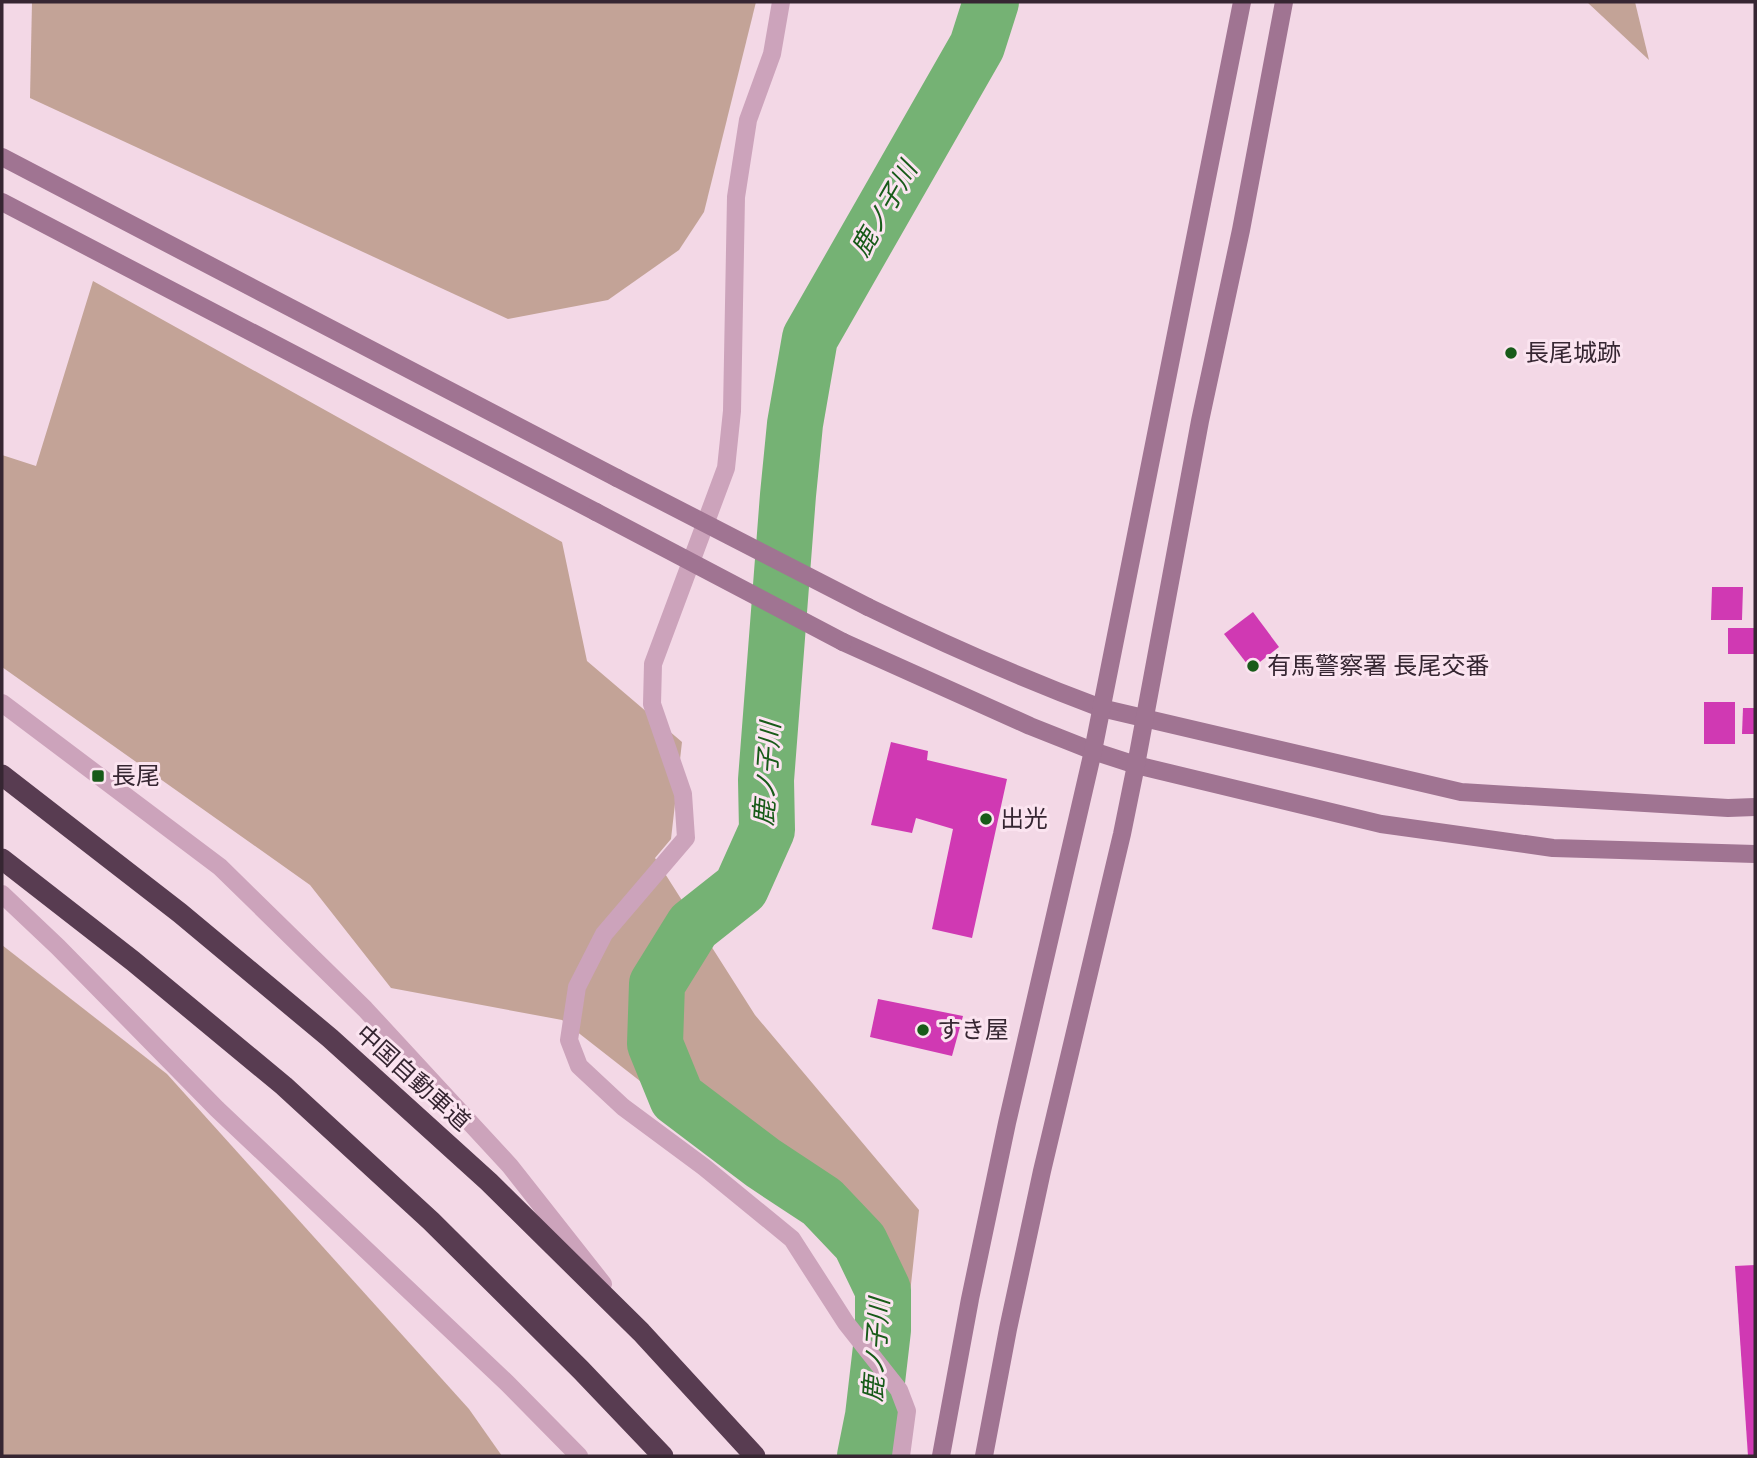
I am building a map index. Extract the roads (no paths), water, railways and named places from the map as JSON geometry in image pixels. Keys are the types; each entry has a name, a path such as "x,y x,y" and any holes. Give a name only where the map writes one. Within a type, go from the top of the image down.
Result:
{"highway":[{"name":"中国自動車道","path":"2,775 180,913 330,1038 489,1182 641,1332 755,1456"},
{"path":"2,859 133,961 284,1086 431,1221 663,1456"}],"street":[{"path":"781,2 772,54 748,120 736,197 732,411 726,468 653,664 652,704 683,794 686,838 604,934 577,987 569,1040 579,1066 623,1107 704,1167 793,1239 846,1323 899,1390 907,1410 901,1456"},
{"path":"941,1456 1007,1123 1093,751 1242,2"},
{"path":"984,1456 1042,1171 1122,834 1200,421 1241,230 1284,2"},
{"path":"2,157 868,607 951,647 1055,691 1101,708 1145,719 1461,792 1728,808 1755,807"},
{"path":"2,202 843,642 1006,716 1093,751 1136,765 1381,824 1553,848 1755,854"},
{"path":"2,703 220,867 365,1009 510,1166 641,1332"},
{"path":"2,894 58,947 217,1109 507,1383 579,1456"}],"waterway":[{"name":"鹿ノ子川","path":"865,1456 873,1416 883,1330 883,1290 860,1242 822,1202 763,1163 677,1098 655,1044 657,984 693,926 741,888 767,830 766,780 788,495 795,424 810,338 977,46 991,2"}],"place":[{"name":"長尾城跡","path":"1511,353"},
{"name":"有馬警察署 長尾交番","path":"1253,666"},
{"name":"長尾","path":"98,776"},
{"name":"出光","path":"986,819"},
{"name":"すき屋","path":"923,1030"}]}
